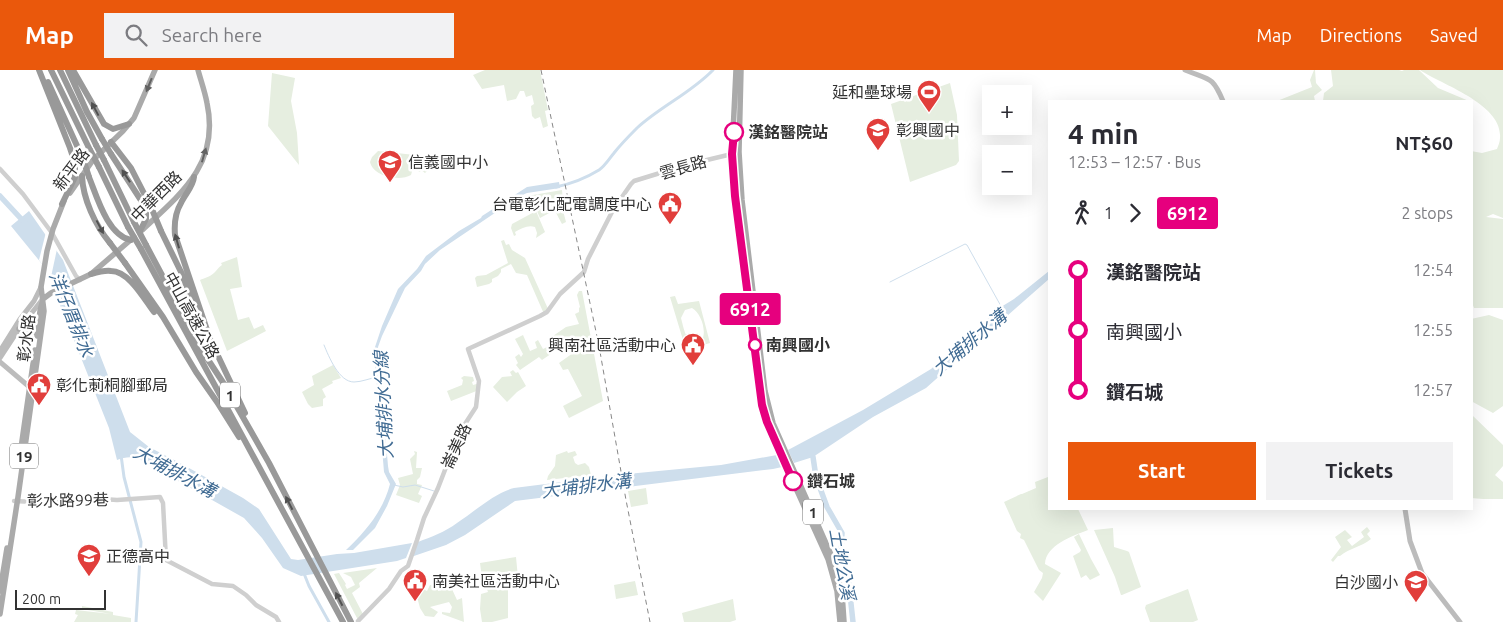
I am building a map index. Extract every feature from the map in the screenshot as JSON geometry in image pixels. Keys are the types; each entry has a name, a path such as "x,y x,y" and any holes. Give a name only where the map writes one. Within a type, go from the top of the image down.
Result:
{"highway":[{"path":"41,70 83,159 101,207 115,232 123,238 130,240"},
{"path":"41,70 75,163 75,176 62,204"},
{"name":"中山高速公路","path":"52,70 99,167 203,352 224,384 269,464 311,546 354,621"},
{"name":"中山高速公路","path":"60,70 104,160 131,224"},
{"path":"68,70 87,112 102,139 146,208 146,219 140,231"},
{"path":"73,70 104,124 112,128 129,124"},
{"path":"111,142 131,168 151,207 181,272 203,332 210,339"},
{"path":"82,176 88,204 101,230 163,317 196,372"},
{"path":"194,177 193,183 181,202 175,217 175,235 210,339 269,464"},
{"name":"中山高速公路","path":"144,247 343,622"},
{"path":"91,274 112,270 125,275 162,322 217,402 245,447 252,453"}],"main road":[{"name":"新平路","path":"43,299 40,287 52,231 62,204 94,160 129,124 143,100 155,70"},
{"name":"中華西路","path":"43,299 91,274 177,198 194,177 205,158 210,128 208,104 198,70"},
{"name":"1","path":"736,70 732,154 737,213 761,396 767,422 782,450 831,559 842,593 844,622"},
{"name":"1","path":"741,70 739,152 745,228 765,391 782,450"},
{"path":"1185,70 1212,81 1217,86 1222,100"},
{"path":"0,351 34,301 40,287"},
{"path":"0,358 19,329 43,299"},
{"name":"彰水路","path":"0,614 43,299"},
{"name":"彰水路","path":"31,389 44,311 43,299"},
{"path":"19,329 26,327 34,330 37,334"},
{"path":"0,362 31,389"},
{"name":"彰水路","path":"0,591 16,501"},
{"path":"1404,510 1410,541 1422,573 1460,622"},
{"name":"1","path":"831,559 840,622"}],"street":[{"name":"雲長路","path":"468,349 547,312 560,294 584,272 588,259 613,210 627,188 634,181 686,164 732,154"},
{"path":"0,169 22,192 52,231 80,280"},
{"name":"崙美路","path":"354,621 389,589 401,571 408,566 424,518 455,444 477,404 479,381 468,349"},
{"name":"彰水路99巷","path":"16,501 55,503 74,497 122,499 158,496 162,499 166,560 212,584 234,586 279,622"}],"shaded area":[{"path":"485,70 540,70 548,110 545,111 548,126 543,128 540,117 535,119 532,116 531,106 534,104 532,95 526,97 524,91 520,91 516,99 507,101 504,85 482,89 473,75"},
{"path":"1315,70 1316,83 1322,90 1314,96 1315,100 1280,100 1312,87 1310,80"},
{"path":"1331,70 1419,70 1438,88 1467,100 1323,100 1324,93 1333,86"},
{"path":"1420,70 1503,70 1503,218 1493,214 1486,217 1503,219 1503,308 1474,308 1473,305 1473,151 1482,153 1497,149 1500,138 1498,126 1492,115 1482,105"},
{"path":"272,73 295,78 291,101 297,133 299,165 268,126"},
{"path":"950,83 957,115 959,161 956,165 910,182 891,104"},
{"path":"378,151 415,155 415,160 410,160 412,163 418,162 431,167 425,173 413,168 411,175 406,177 394,178 387,176 376,171 370,162"},
{"path":"562,190 563,201 561,203 566,222 562,224 555,211 540,218 533,202 527,196"},
{"path":"536,211 545,232 536,238 535,227 532,226 515,232 516,235 514,236 511,228 512,224"},
{"path":"504,240 506,245 509,244 512,250 525,258 549,311 544,314 527,275 516,273 511,264 501,269 498,276 492,279 492,282 477,287 475,278 477,276 486,275 508,263 501,241"},
{"path":"237,257 242,287 230,289 238,320 249,317 254,329 263,325 266,331 227,351 200,280 212,274 222,265 221,263"},
{"path":"579,291 582,291 603,401 569,418 563,406 582,396 568,369 563,370 559,363 573,353 574,349 570,341 542,360 539,357 520,370 516,365 518,363 515,357 519,354 521,357 523,354 515,339 523,335 530,351 537,348 535,342 538,340 543,349 550,344 553,336 566,327 579,324 575,314 579,312 580,307 577,295"},
{"path":"675,296 678,304 699,301 710,343 686,350 670,297","holes":["692,308 700,318 704,332 702,340 697,342 693,342 687,337 681,318 685,310"]},
{"path":"1489,315 1503,320 1503,406 1493,413 1473,402 1473,319"},
{"path":"333,365 341,378 332,381 333,383 322,389 326,397 323,399 323,406 312,408 302,392 314,385 312,376"},
{"path":"513,370 516,373 518,372 526,386 507,402 493,387 502,377 512,376 510,372"},
{"path":"464,376 473,377 473,385 480,383 479,390 451,401 447,391 462,385 463,380 461,378"},
{"path":"1473,416 1503,445 1503,466 1495,475 1503,482 1503,499 1473,498"},
{"path":"414,451 417,452 416,468 422,468 420,477 417,480 417,484 422,485 418,494 422,496 419,503 396,495 400,485 398,478 413,474 410,459 415,454"},
{"path":"567,451 568,453 575,451 577,455 573,457 575,463 578,465 585,463 589,467 591,475 547,480 555,466 556,455"},
{"path":"1048,477 1048,510 1078,510 1088,530 1061,542 1046,557 1045,564 1061,573 1043,601 1034,592 1043,573 1039,570 1024,540 1020,538 1021,534 1017,531 1004,502 1036,488 1035,482"},
{"path":"646,488 648,504 631,507 628,491"},
{"path":"1367,527 1370,531 1367,534 1371,539 1338,556 1333,562 1331,560 1341,547 1335,537 1345,530 1352,537 1347,540 1352,546 1364,537 1361,532"},
{"path":"1113,528 1114,547 1129,552 1141,587 1122,595 1094,530"},
{"path":"1079,534 1100,575 1090,580 1086,575 1081,578 1073,556 1081,550 1074,537"},
{"path":"516,557 519,588 508,589 508,618 492,622 482,622 480,609 481,594 488,592 486,586 483,586 480,563"},
{"path":"377,568 359,583 360,587 352,593 364,616 358,620 334,574 339,573 347,589 355,585 351,577 343,573"},
{"path":"635,581 638,595 616,599 614,585"},
{"path":"430,585 437,585 438,591 451,587 457,600 462,598 464,622 442,614 442,612 450,613 452,607 449,602 430,607 438,612 434,617 425,616 420,608 416,593 421,588 427,591"},
{"path":"1188,589 1198,620 1193,622 1150,622 1145,608 1146,605"},
{"path":"733,599 736,620 730,622 684,622 682,613"},
{"path":"82,606 113,612 113,615 131,618 131,622 74,622 78,615 75,614 76,610 111,614 82,609"}],"water":[{"path":"559,182 560,188 527,193 520,196 440,250 425,264 405,288 378,347 388,466 389,472 396,484 375,528 353,550 346,550 373,520 383,503 390,484 384,472 374,350 398,289 417,269 426,256 459,231 527,187"},
{"name":"大埔排水溝","path":"29,211 63,260 130,432 149,447 243,498 259,509 291,559 298,560 354,553 412,543 406,558 301,576 283,568 262,538 244,518 141,460 129,457 117,460 109,428 58,300 55,280 11,226"},
{"path":"1048,272 1048,280 1007,316 1001,307"},
{"name":"大埔排水溝","path":"999,309 1005,318 926,388 873,417 813,457 794,463 788,450 863,410 931,369"},
{"name":"大埔排水溝","path":"777,455 782,467 773,469 515,501 465,535 446,545 411,557 418,542 448,529 492,498 514,488 617,475 721,465"}],"pier":[{"path":"46,232 57,249 51,277 39,260"}],"waterway":[{"name":"大埔排水分線","path":"556,187 589,176 599,170 637,128 695,86 713,70"},
{"name":"洋仔厝排水","path":"0,196 25,223"},
{"name":"大埔排水溝","path":"890,282 965,244 1002,308"},
{"path":"324,345 335,368 349,381 357,382 378,377"},
{"name":"土地公溪","path":"810,452 813,457 816,477 827,507 842,533 841,549 849,585 853,622"},
{"name":"大埔排水溝","path":"121,455 124,477 141,542 136,622"},
{"path":"394,485 403,487 415,485 434,491"},
{"path":"303,571 329,622"}],"railway":[{"path":"541,70 599,346 650,622"}],"bus line":[{"name":"6912","path":"734,132 732,154 735,196 762,405 767,422 793,481"}],"place":[{"name":"延和壘球場","path":"929,113"},
{"name":"漢銘醫院站","path":"734,132"},
{"name":"彰興國中","path":"878,151"},
{"name":"信義國中小","path":"390,183"},
{"name":"台電彰化配電調度中心","path":"670,225"},
{"name":"南興國小","path":"755,345"},
{"name":"興南社區活動中心","path":"693,366"},
{"name":"彰化莿桐腳郵局","path":"39,406"},
{"name":"鑽石城","path":"793,481"},
{"name":"正德高中","path":"89,577"},
{"name":"南美社區活動中心","path":"415,602"},
{"name":"白沙國小","path":"1416,603"}]}
